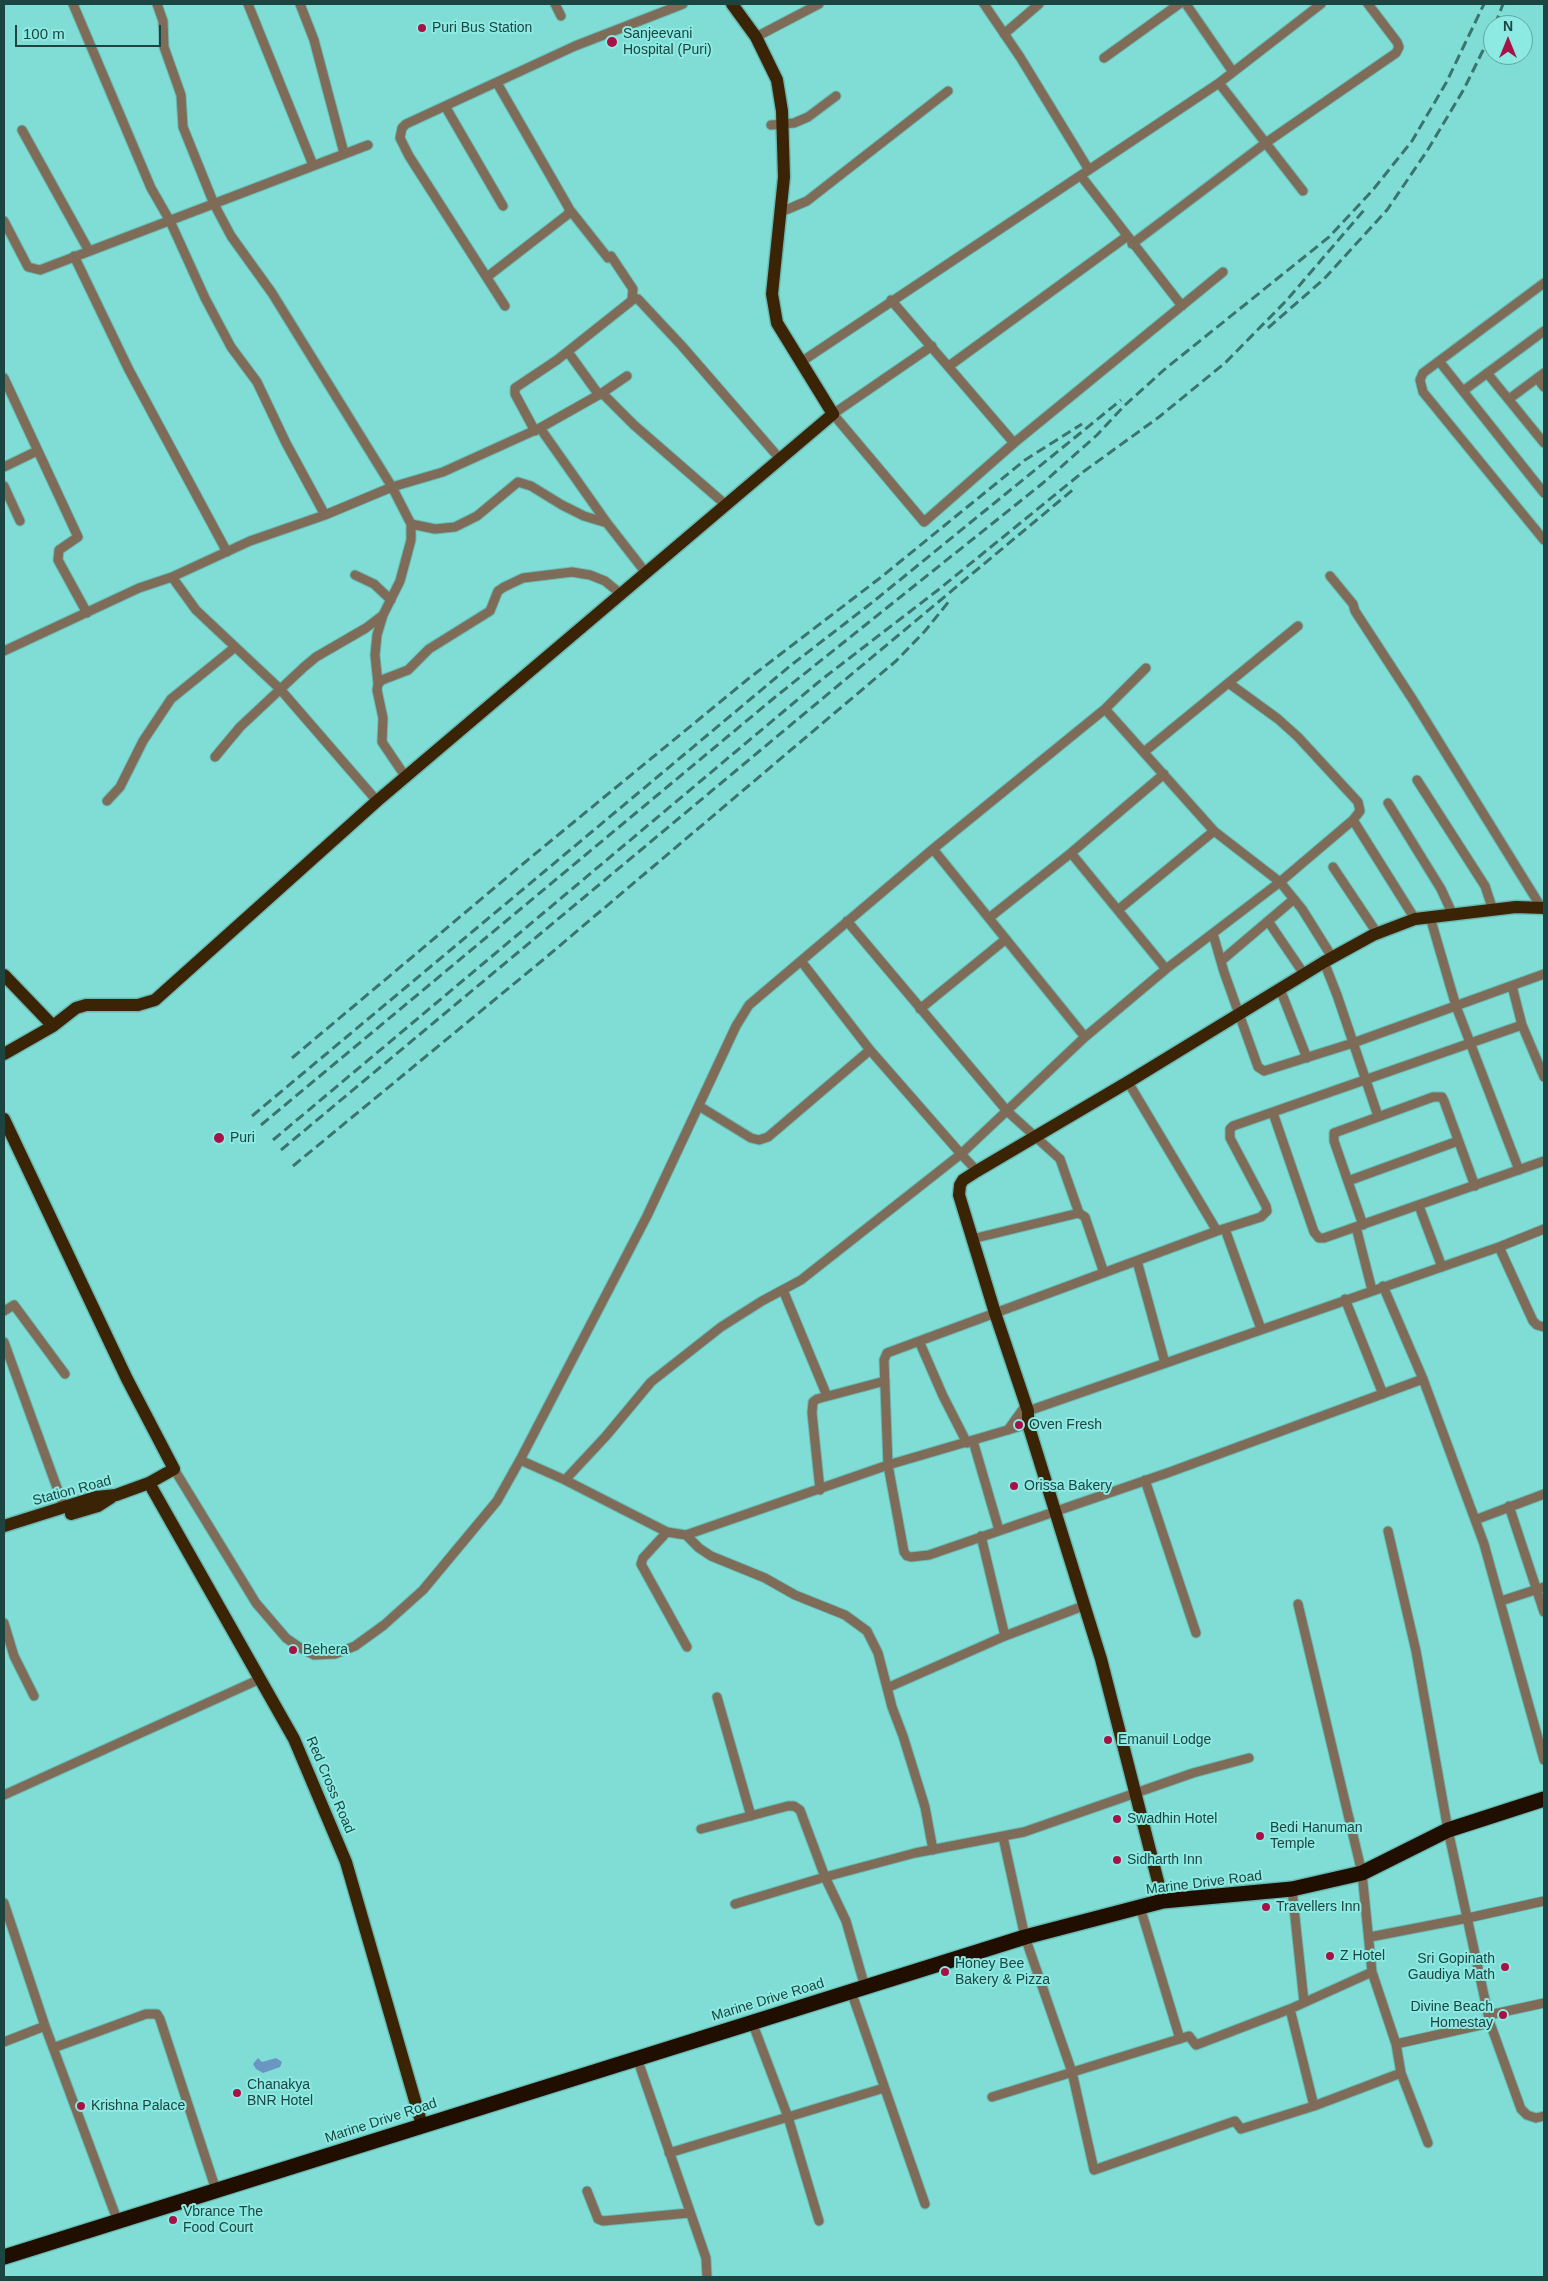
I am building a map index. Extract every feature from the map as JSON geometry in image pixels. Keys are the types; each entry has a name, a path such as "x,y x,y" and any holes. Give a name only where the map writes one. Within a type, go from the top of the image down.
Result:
{"highway":[{"name":"Marine Drive Road","path":"5,2253 118,2222 1025,1937 1163,1902 1292,1889 1362,1872 1448,1830 1544,1798"}],"main road":[{"path":"4,1054 53,1026 76,1008 86,1005 138,1005 155,1000 405,776 833,414 777,323 773,308 773,277 784,177 777,124 777,80 756,37 732,4"},
{"path":"1163,1902 1102,1663 1054,1510 1028,1413 972,1239 959,1189 963,1180 977,1171 1128,1082 1328,959 1378,933 1415,919 1493,910 1542,907"},
{"path":"4,975 53,1026"},
{"path":"4,1119 131,1387 174,1468"},
{"name":"Station Road","path":"4,1526 96,1497 116,1495 149,1483 174,1468"},
{"name":"Red Cross Road","path":"149,1483 294,1739 346,1862 422,2125"},
{"path":"4,1534 98,1506 116,1495"}],"street":[{"path":"73,4 151,188 170,221 204,298 231,347 257,382 286,443 324,515"},
{"path":"157,4 162,21 164,47 181,95 183,127 214,204 231,236 272,292 392,487 411,524 411,540 407,556 400,581 383,615 377,635 375,656 377,690 383,718 382,742 405,776"},
{"path":"248,4 313,165"},
{"path":"300,4 314,40 344,153"},
{"path":"555,4 561,16"},
{"path":"505,306 423,180 400,138 402,128 406,124 606,33 683,4"},
{"path":"756,37 819,4"},
{"path":"984,4 1090,170"},
{"path":"1004,34 1039,4"},
{"path":"1104,58 1179,4"},
{"path":"1186,4 1233,72"},
{"path":"801,362 891,300 1219,83 1321,4"},
{"path":"948,366 1129,241 1266,142 1396,52 1399,47 1397,42 1368,4"},
{"path":"497,82 570,210 610,257 633,289 632,299"},
{"path":"1219,83 1303,191"},
{"path":"781,212 807,201 948,90"},
{"path":"777,124 794,123 808,117 836,96"},
{"path":"446,106 503,206"},
{"path":"22,130 89,251"},
{"path":"4,221 28,267 33,270 40,270 368,145"},
{"path":"1081,176 1129,241 1182,306"},
{"path":"487,277 567,215 570,210"},
{"path":"74,256 129,370 227,552"},
{"path":"932,346 833,414 924,522 1014,443 1224,272"},
{"path":"1544,283 1423,373 1420,386 1544,540"},
{"path":"646,573 607,524 538,430 515,394 515,388 568,352 632,299 638,299 682,346 780,460"},
{"path":"891,300 1014,443"},
{"path":"1463,391 1544,331"},
{"path":"568,352 601,394 646,436 726,505"},
{"path":"1439,361 1544,493"},
{"path":"1487,373 1544,443"},
{"path":"1509,399 1541,375 1544,388"},
{"path":"4,651 139,588 172,577 227,552 392,487 443,472 538,430 601,394 627,376"},
{"path":"4,378 78,537 59,550 58,560 87,613"},
{"path":"4,467 37,451"},
{"path":"411,524 435,529 455,527 476,516 518,482 531,486 562,505 595,521 607,524"},
{"path":"4,486 20,521"},
{"path":"378,684 382,680 408,670 429,649 490,611 498,591 523,578 572,572 590,575 605,581 622,594"},
{"path":"354,575 374,584 391,600"},
{"path":"1330,576 1353,604 1355,611 1542,907"},
{"path":"172,577 196,610 234,648 280,689 377,801"},
{"path":"215,757 240,727 316,657 366,628 383,615"},
{"path":"1144,752 1230,684 1298,626"},
{"path":"107,801 120,787 143,741 171,699 234,648"},
{"path":"174,1468 256,1603 286,1638 314,1655 335,1654 355,1646 370,1635 423,1590 497,1500 520,1460 647,1216 736,1026 750,1005 933,849 1105,709 1146,668"},
{"path":"565,1480 606,1436 651,1382 721,1327 802,1280 961,1154 1085,1037 1166,969 1280,882 1353,820 1360,811 1358,802 1298,738 1278,720 1230,684"},
{"path":"1105,709 1214,830 1280,882 1294,899 1328,959 1353,1043 1378,1116"},
{"path":"989,918 1071,853 1164,774"},
{"path":"1417,780 1485,886 1493,910"},
{"path":"1388,803 1441,890 1453,915"},
{"path":"1353,820 1415,919"},
{"path":"1118,910 1214,830"},
{"path":"933,849 1085,1037"},
{"path":"1071,853 1166,969"},
{"path":"1333,866 1378,933"},
{"path":"1220,961 1294,899"},
{"path":"1430,917 1456,1006 1520,1170"},
{"path":"847,921 1007,1111 1060,1159 1079,1213 1085,1217 1104,1273"},
{"path":"1268,921 1304,974"},
{"path":"1212,934 1260,1070 1269,1071 1353,1043 1544,974"},
{"path":"920,1009 1006,939"},
{"path":"800,961 870,1050 977,1171"},
{"path":"1512,986 1522,1024 1544,1077"},
{"path":"1280,989 1307,1058"},
{"path":"1423,1379 1145,1480 1054,1510 929,1555 907,1556 904,1552 888,1465 884,1360 887,1353 1221,1230 1261,1218 1267,1211 1266,1206 1230,1138 1230,1129 1522,1024"},
{"path":"699,1106 752,1138 760,1140 768,1137 870,1050"},
{"path":"1128,1082 1221,1230 1261,1329"},
{"path":"1372,1290 1360,1226 1348,1181 1334,1141 1334,1133 1433,1097 1442,1097 1475,1186"},
{"path":"1273,1113 1316,1236 1324,1238 1544,1161"},
{"path":"1348,1181 1458,1141"},
{"path":"1418,1206 1442,1267"},
{"path":"972,1239 1079,1213"},
{"path":"520,1460 565,1480 667,1532 686,1535 888,1465 1008,1430 1028,1413 1383,1286 1499,1247 1544,1229"},
{"path":"1499,1247 1534,1321 1537,1326 1544,1327"},
{"path":"1137,1261 1165,1363"},
{"path":"1383,1286 1423,1379 1475,1520 1501,1601 1544,1760"},
{"path":"783,1290 827,1396"},
{"path":"1345,1300 1383,1394"},
{"path":"4,1311 14,1306 65,1374"},
{"path":"919,1341 943,1396 970,1442 999,1530"},
{"path":"4,1342 64,1507"},
{"path":"820,1490 812,1407 817,1399 885,1381"},
{"path":"1008,1430 1028,1413"},
{"path":"1145,1480 1196,1633"},
{"path":"1475,1520 1544,1494"},
{"path":"1509,1506 1541,1589 1544,1612"},
{"path":"1388,1531 1416,1651 1448,1830 1490,2019 1521,2109 1526,2116 1536,2118 1544,2116"},
{"path":"667,1532 643,1558 641,1564 687,1647"},
{"path":"686,1535 699,1548 711,1556 765,1578 795,1595 858,1622 874,1640 924,1807 934,1850"},
{"path":"981,1536 1005,1636"},
{"path":"1501,1601 1541,1589"},
{"path":"1298,1604 1362,1872 1372,1972 1396,2044 1401,2073 1428,2143"},
{"path":"887,1688 1005,1636 1083,1606"},
{"path":"4,1623 14,1656 34,1696"},
{"path":"4,1795 260,1679"},
{"path":"717,1697 751,1816"},
{"path":"735,1904 825,1877 934,1850 1003,1837 1193,1773 1248,1758"},
{"path":"701,1829 788,1806 794,1806 800,1810 825,1877 846,1921 858,1989 884,2088 925,2204"},
{"path":"1003,1837 1025,1937 1072,2072 1094,2170 1234,2121 1240,2129 1314,2106 1401,2073"},
{"path":"1292,1889 1304,2002"},
{"path":"1370,1937 1544,1901"},
{"path":"4,1903 45,2026 118,2222"},
{"path":"1140,1907 1180,2039"},
{"path":"992,2098 1189,2036 1196,2046 1290,2009 1372,1972"},
{"path":"1396,2044 1544,2003"},
{"path":"1290,2009 1314,2106"},
{"path":"53,2048 146,2014 156,2014 160,2018 216,2190"},
{"path":"752,2022 788,2117 819,2221"},
{"path":"4,2042 45,2026"},
{"path":"637,2058 706,2258 707,2277"},
{"path":"669,2153 884,2088"},
{"path":"587,2191 598,2219 603,2221 689,2213"}],"water":[{"path":"258,2058 262,2062 276,2058 282,2062 280,2067 263,2073 256,2069 253,2064"}],"railway":[{"path":"261,1125 774,698 1043,483 1097,435 1124,406 1165,369 1329,237 1372,191 1412,141 1446,83 1484,4"},
{"path":"1499,15 1503,4"},
{"path":"1268,328 1324,279 1387,210 1427,151 1464,89 1483,50"},
{"path":"273,1140 821,680 938,590 1083,472 1159,417 1225,363 1286,301 1365,209"},
{"path":"252,1116 790,666 874,601 1121,400"},
{"path":"292,1058 530,858 748,679 880,578 1025,460 1082,424"},
{"path":"281,1150 1075,488"},
{"path":"293,1166 544,959 896,661 925,631 950,600"}],"place":[{"name":"Puri Bus Station","path":"422,28"},
{"name":"Sanjeevani Hospital (Puri)","path":"612,42"},
{"name":"Puri","path":"219,1138"},
{"name":"Oven Fresh","path":"1019,1425"},
{"name":"Orissa Bakery","path":"1014,1486"},
{"name":"Behera","path":"293,1650"},
{"name":"Emanuil Lodge","path":"1108,1740"},
{"name":"Swadhin Hotel","path":"1117,1819"},
{"name":"Bedi Hanuman Temple","path":"1260,1836"},
{"name":"Sidharth Inn","path":"1117,1860"},
{"name":"Travellers Inn","path":"1266,1907"},
{"name":"Z Hotel","path":"1330,1956"},
{"name":"Sri Gopinath Gaudiya Math","path":"1505,1967"},
{"name":"Honey Bee Bakery & Pizza","path":"945,1972"},
{"name":"Divine Beach Homestay","path":"1503,2015"},
{"name":"Chanakya BNR Hotel","path":"237,2093"},
{"name":"Krishna Palace","path":"81,2106"},
{"name":"Vbrance The Food Court","path":"173,2220"}]}
